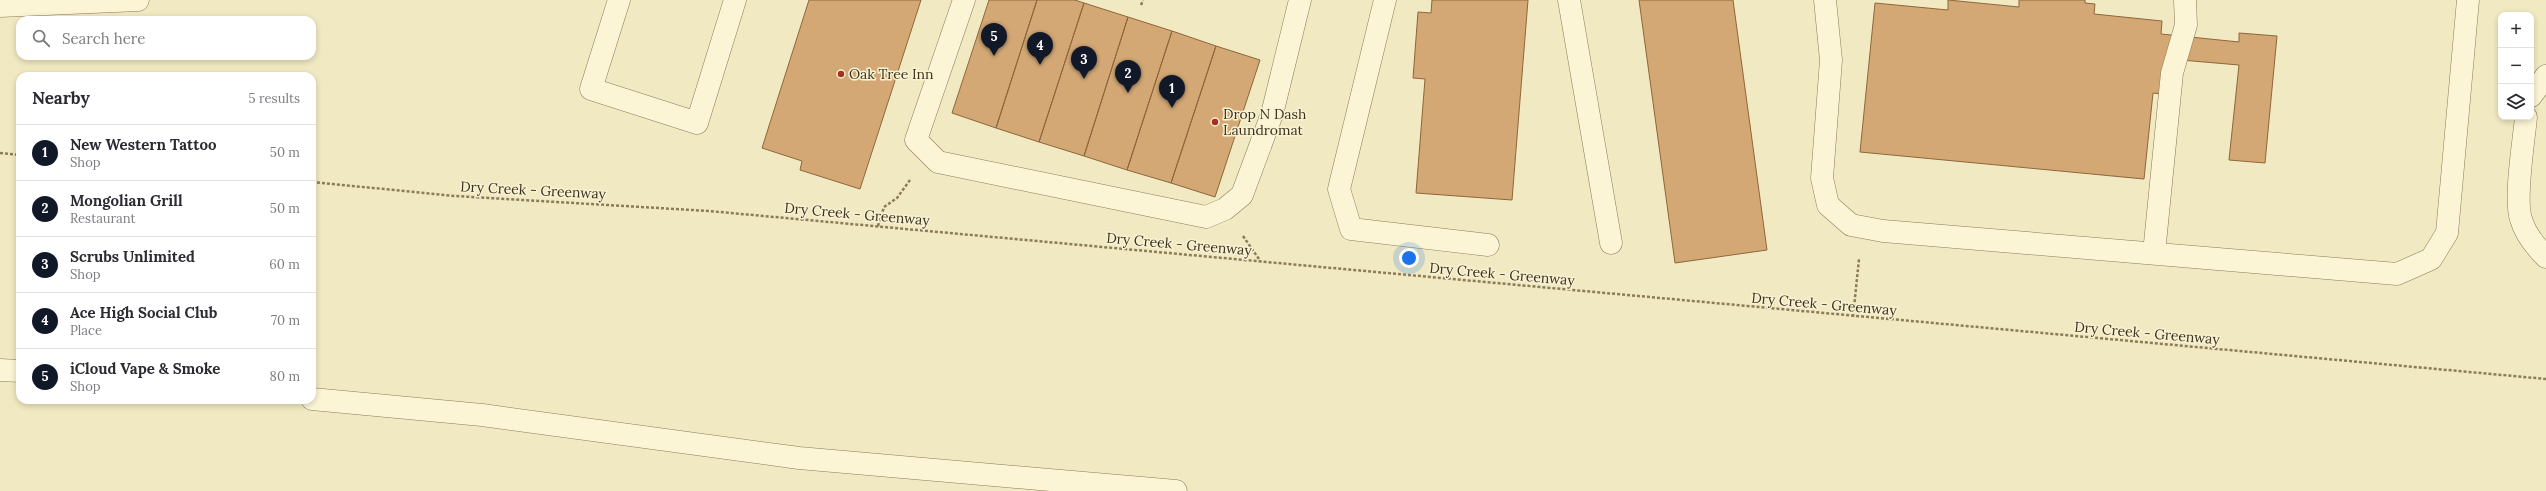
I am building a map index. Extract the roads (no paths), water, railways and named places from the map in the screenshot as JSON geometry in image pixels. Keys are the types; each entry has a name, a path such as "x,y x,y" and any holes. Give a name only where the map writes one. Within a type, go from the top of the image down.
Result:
{"lane":[{"path":"0,6 138,0"},
{"path":"619,0 591,89 697,123 735,0"},
{"path":"964,0 916,140 938,162 1206,217 1225,209 1242,196 1272,114 1300,0"},
{"path":"1385,0 1339,190 1351,229 1488,245"},
{"path":"1569,0 1610,243"},
{"path":"1825,0 1831,60 1822,178 1828,205 1851,225 1883,231 2397,274 2431,259 2447,233 2468,0"},
{"path":"2154,253 2172,73 2186,25 2185,0"},
{"path":"2534,92 2546,76"},
{"path":"2526,120 2520,184 2520,218 2534,245 2546,257"},
{"path":"0,370 16,371"},
{"path":"316,399 482,415 799,458 1176,491"}],"place":[{"name":"iCloud Vape & Smoke","path":"994,56"},
{"name":"Ace High Social Club","path":"1040,65"},
{"name":"Oak Tree Inn","path":"841,74"},
{"name":"Scrubs Unlimited","path":"1084,79"},
{"name":"Mongolian Grill","path":"1128,93"},
{"name":"New Western Tattoo","path":"1172,108"},
{"name":"Drop N Dash Laundromat","path":"1215,122"}]}
